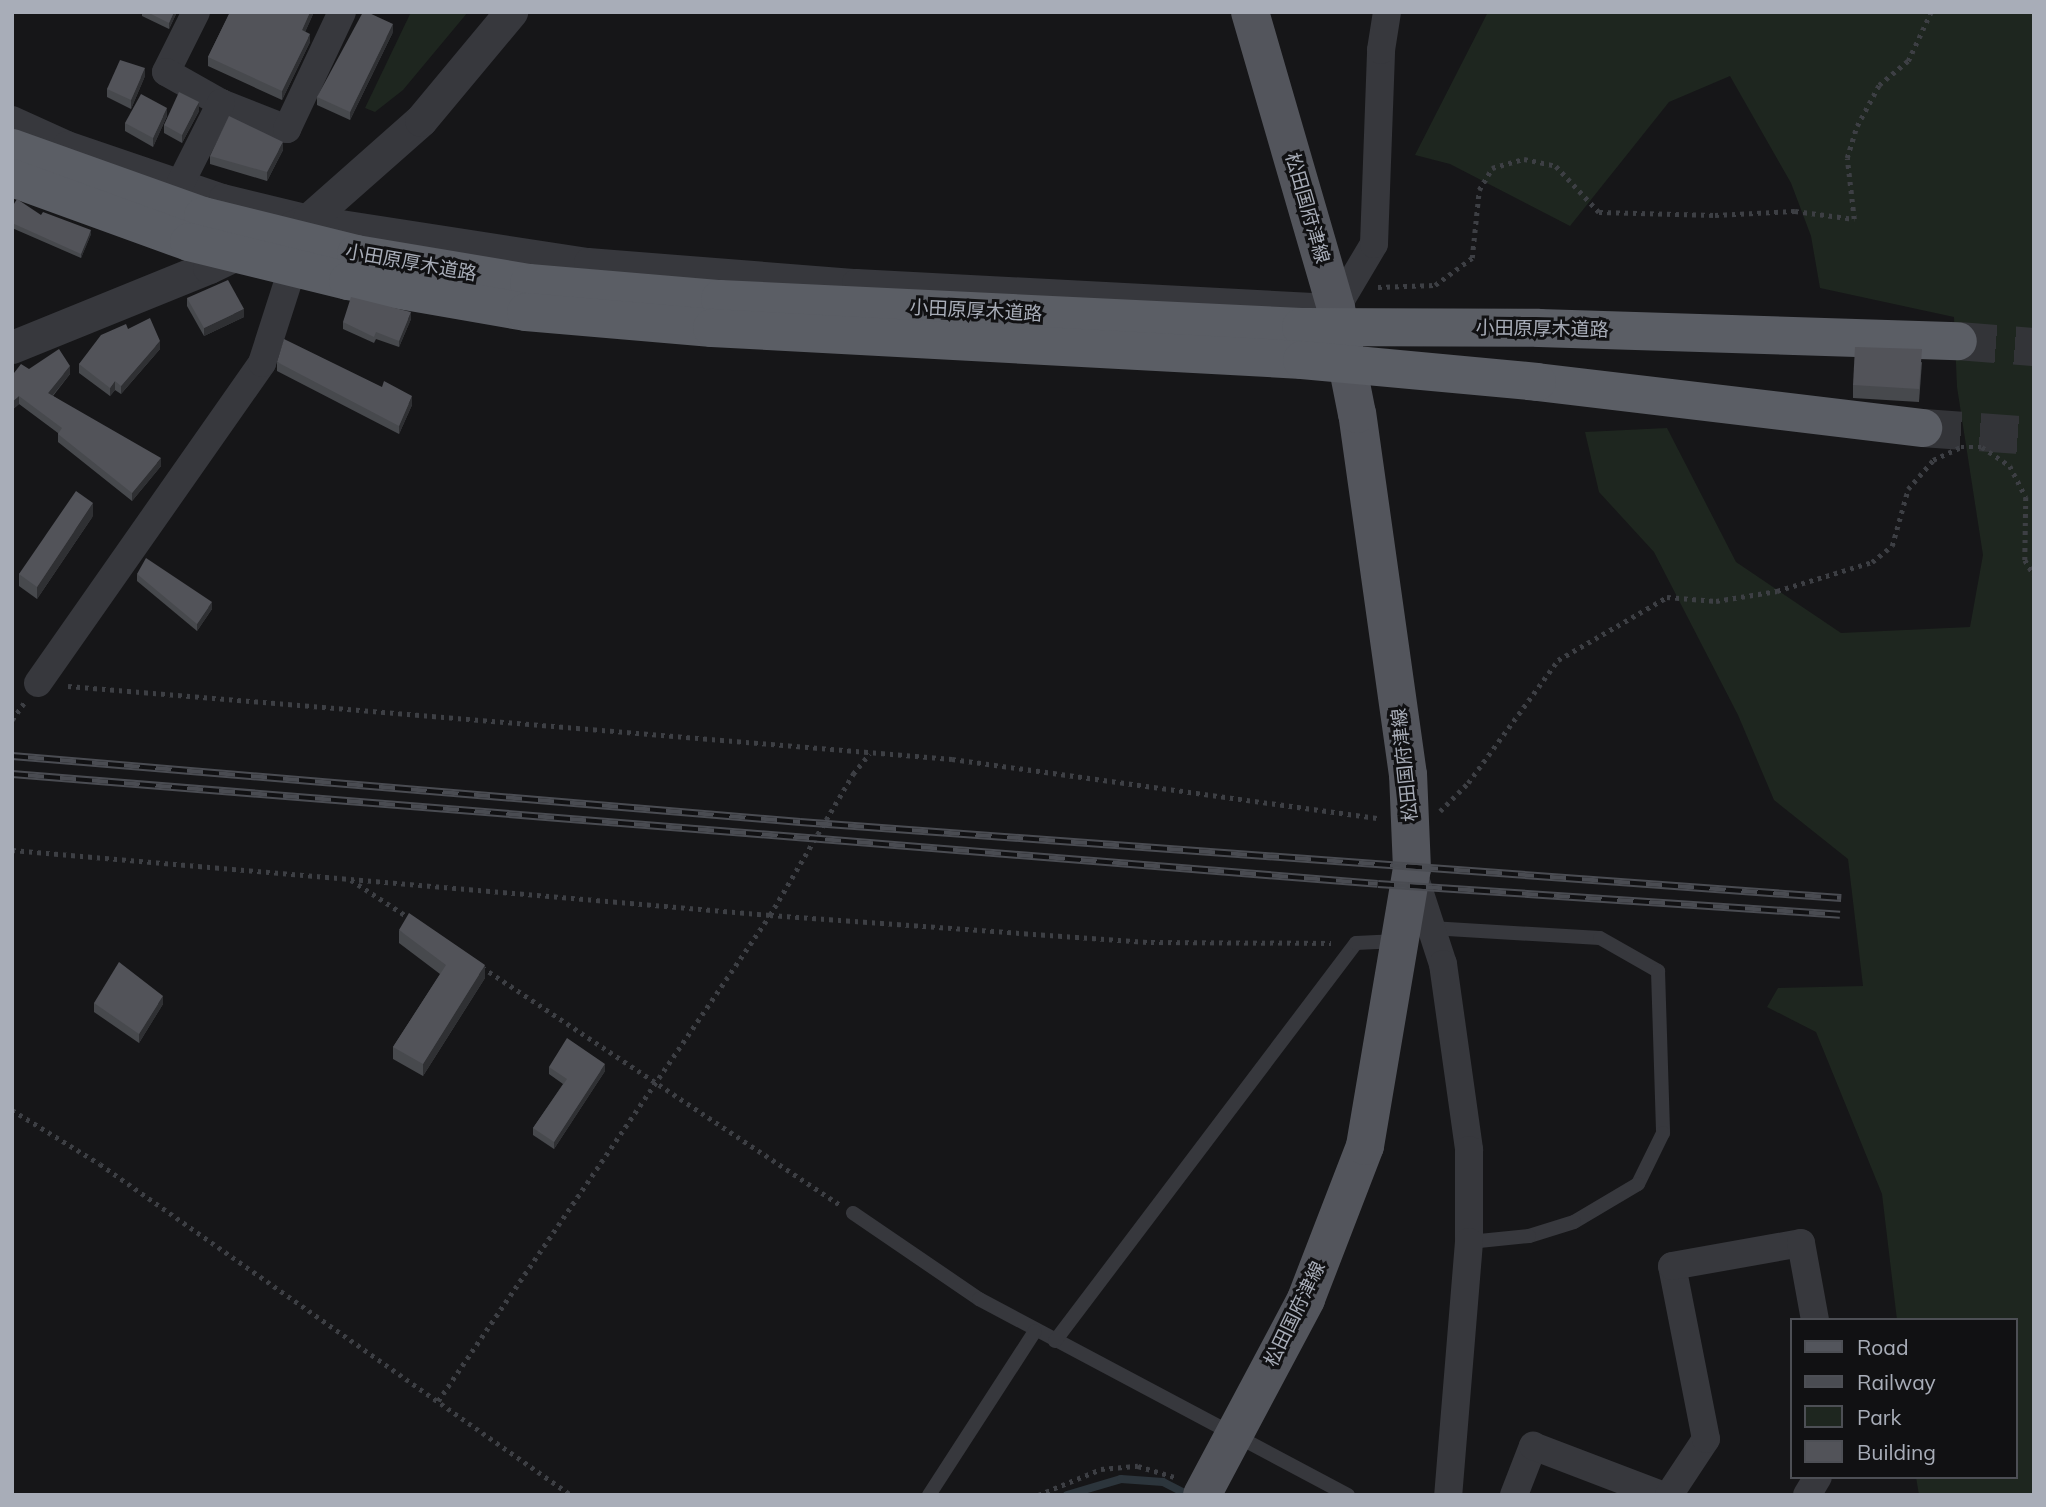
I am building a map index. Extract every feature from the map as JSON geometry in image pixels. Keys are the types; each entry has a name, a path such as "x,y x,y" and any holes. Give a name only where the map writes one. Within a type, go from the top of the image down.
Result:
{"highway":[{"name":"小田原厚木道路","path":"12,148 202,216 356,254 528,283 720,299 1301,327 1539,328 1958,341"},
{"name":"小田原厚木道路","path":"12,178 189,242 348,281 526,312 725,329 1301,360 1537,382 1923,428"}],"main road":[{"name":"松田国府津線","path":"1204,1492 1306,1299 1365,1146 1415,935 1412,822 1357,414 1336,309 1250,12"}],"street":[{"path":"196,12 166,72 221,103 287,129 342,12"},
{"path":"12,347 209,267 309,219 421,120 512,12"},
{"path":"12,120 67,145 180,184 309,219 588,262 718,274 1336,309 1374,244 1381,50 1387,12"},
{"path":"180,184 221,103"},
{"path":"38,683 262,363 309,219"},
{"path":"1415,935 1443,964 1469,1150 1469,1242 1448,1495"},
{"path":"1669,1495 1706,1439 1672,1266 1801,1243 1815,1318"},
{"path":"1514,1495 1533,1446 1661,1495"},
{"path":"1807,1495 1817,1479"}],"lane":[{"path":"1055,1341 1356,943 1415,935 1600,938 1658,971 1663,1133 1639,1184 1574,1222 1529,1237 1469,1242"},
{"path":"853,1213 979,1299 1035,1331 1348,1495"},
{"path":"929,1495 1035,1331"}],"path":[{"path":"1336,309 1367,288 1435,285 1472,258 1479,190 1492,168 1524,159 1556,166 1599,212 1715,215 1795,211 1854,219 1847,158 1857,126 1879,85 1908,61 1931,12"},
{"path":"38,683 761,740 870,753 952,759 1412,822 1428,821 1468,783 1558,660 1667,597 1716,601 1777,591 1872,562 1892,546 1908,489 1933,460 1961,447 1982,447 2010,466 2026,497 2025,560 2034,575"},
{"path":"439,1401 653,1080 770,915 853,774 870,753"},
{"path":"12,850 770,915 1150,942 1356,943"},
{"path":"350,879 420,926"},
{"path":"478,964 853,1213"},
{"path":"12,1111 100,1164 571,1495"},
{"path":"1038,1495 1101,1469 1138,1466 1204,1492"}],"green space":[{"path":"411,12 468,12 403,90 375,112 365,108"},
{"path":"1488,12 2034,12 2034,1495 1919,1495 1916,1479 2018,1479 2018,1318 1897,1318 1882,1194 1816,1032 1767,1007 1778,988 1863,986 1848,859 1774,800 1738,715 1654,552 1599,492 1585,432 1667,428 1736,562 1841,633 1970,627 1983,555 1957,387 1954,317 1820,288 1811,236 1791,183 1730,76 1669,102 1570,226 1450,164 1415,155"}],"building":[{"path":"147,12 174,12 169,23"},
{"path":"230,12 310,12 302,30 310,34 282,91 208,57"},
{"path":"363,12 393,24 350,112 317,97"},
{"path":"120,60 145,68 131,100 107,89"},
{"path":"179,92 199,102 182,135 164,125"},
{"path":"141,94 167,108 153,138 125,123"},
{"path":"229,116 283,142 267,172 210,156"},
{"path":"17,199 41,215 43,212 91,230 81,254 12,223 12,207"},
{"path":"228,280 244,309 204,328 187,298"},
{"path":"351,297 411,312 399,341 376,332 374,337 343,322"},
{"path":"150,318 160,341 121,386 115,381 110,388 79,364 101,335 126,324 128,329"},
{"path":"284,339 382,387 384,381 412,396 399,426 277,362"},
{"path":"1855,347 1922,349 1919,389 1853,385"},
{"path":"59,349 70,366 48,393 161,458 132,493 58,434 62,428 19,396 12,402 12,372 21,364 29,369"},
{"path":"76,491 93,503 37,587 19,574"},
{"path":"146,558 212,602 197,624 137,574"},
{"path":"409,913 485,965 423,1064 393,1047 446,965 399,930"},
{"path":"119,962 163,996 139,1034 94,1003"},
{"path":"567,1038 605,1064 554,1142 533,1128 567,1079 549,1067"}],"waterway":[{"path":"1067,1495 1121,1479 1163,1482 1188,1495"}],"tunnel":[{"path":"1958,341 2034,347"},
{"path":"1923,428 2034,436"}],"railway":[{"path":"12,756 800,822 1841,898"},
{"path":"12,774 1378,884 1840,915"}]}
